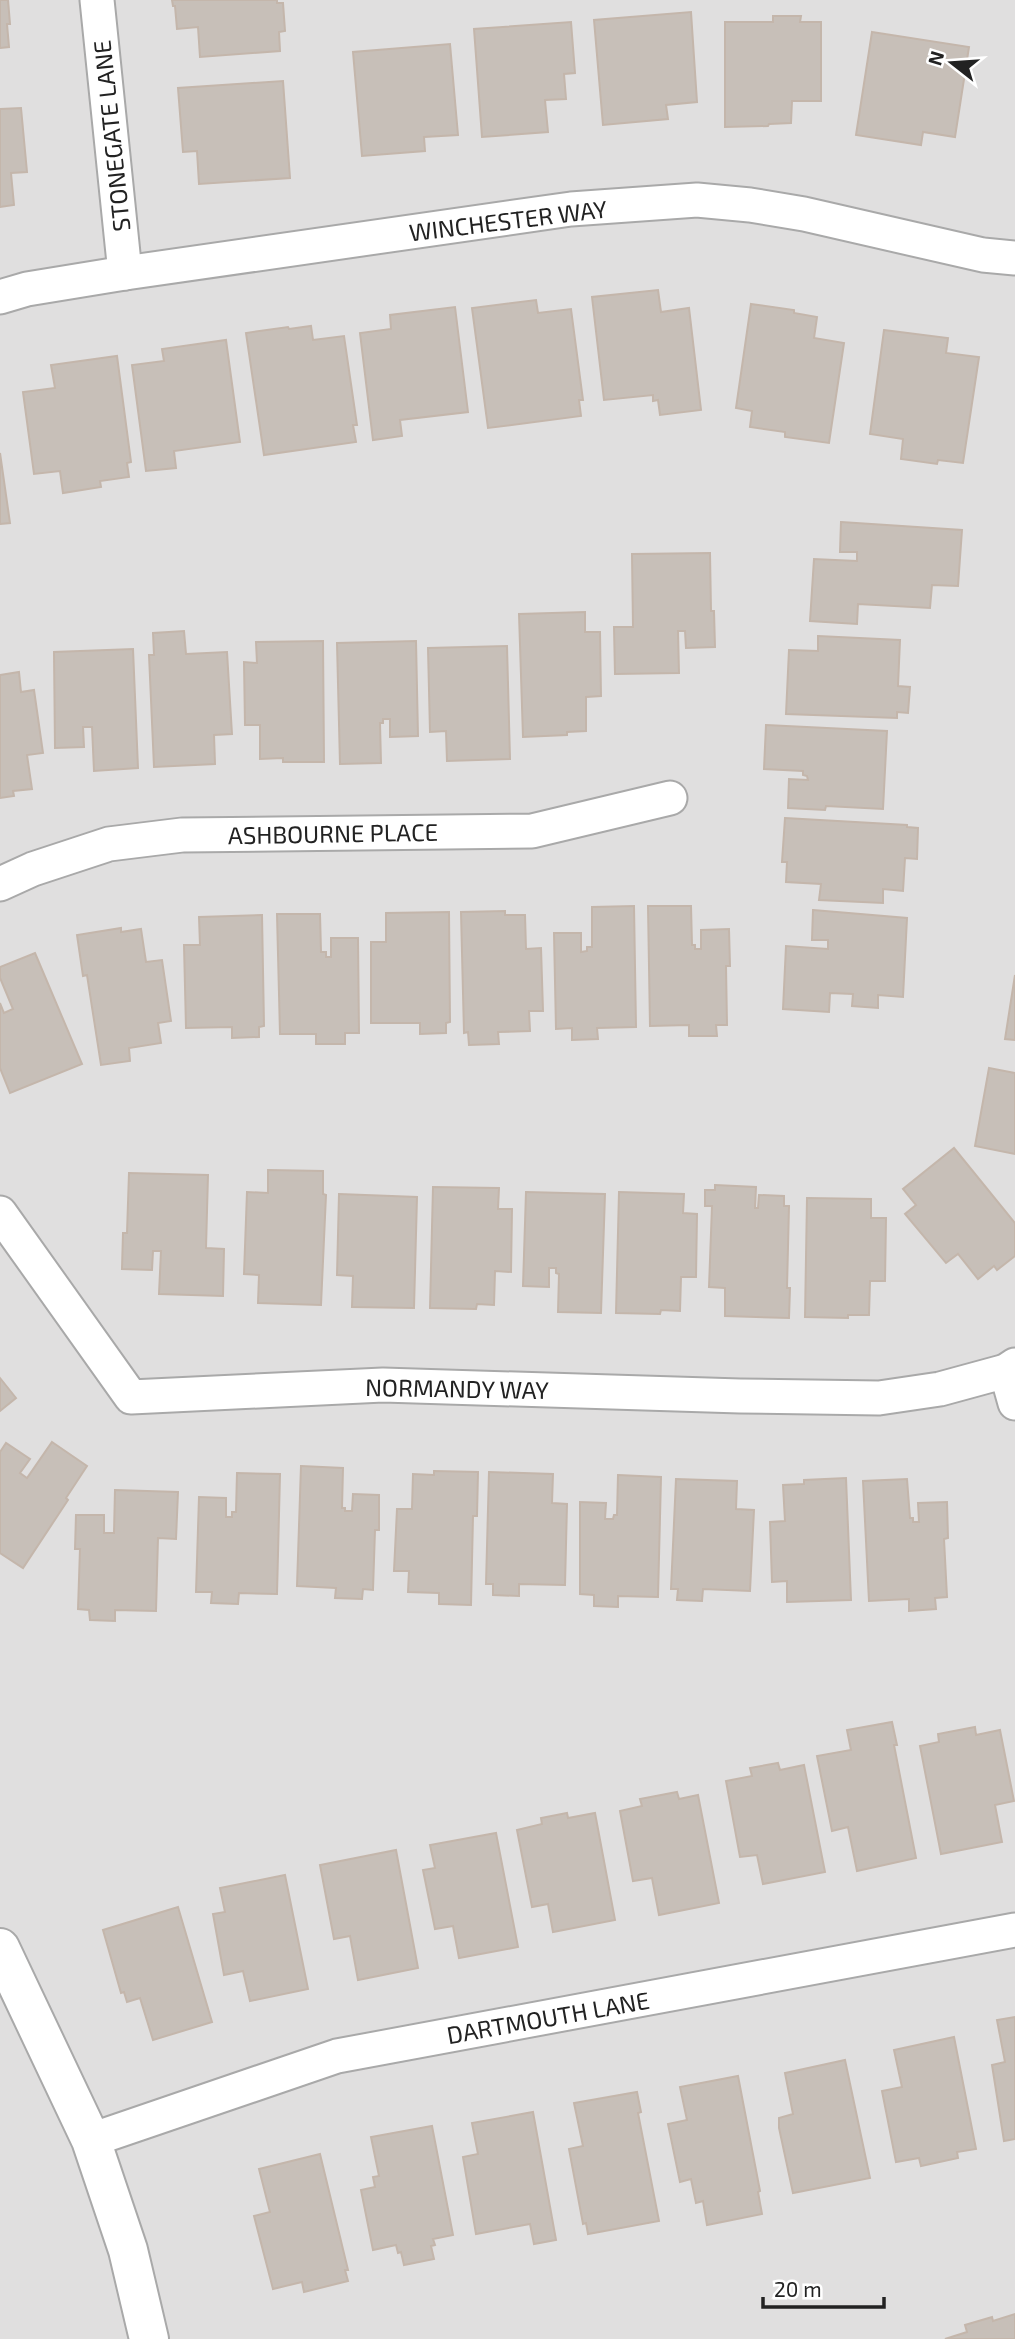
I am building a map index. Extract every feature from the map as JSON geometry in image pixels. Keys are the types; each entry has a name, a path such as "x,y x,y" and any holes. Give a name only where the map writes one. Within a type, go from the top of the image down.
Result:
{"street":[{"name":"STONEGATE LANE","path":"97,0 125,273"},
{"name":"WINCHESTER WAY","path":"0,297 27,289 125,273 570,209 697,200 804,214 983,255 1015,258"},
{"name":"ASHBOURNE PLACE","path":"0,884 33,869 109,844 182,835 532,831 670,798"},
{"name":"NORMANDY WAY","path":"0,1213 131,1397 383,1385 879,1398 940,1389 1010,1368"},
{"path":"1010,1368 1015,1403"},
{"name":"DARTMOUTH LANE","path":"91,2140 337,2056 1015,1930"},
{"path":"0,1948 91,2140 128,2250 149,2339"}],"shaded area":[{"path":"0,0 1015,0 1015,2339 0,2339"}],"building":[{"path":"0,0 8,0 10,24 7,24 9,47 0,48"},
{"path":"172,0 277,0 277,3 283,3 285,31 279,32 280,51 200,57 198,27 177,29"},
{"path":"691,12 697,102 666,105 668,119 603,125 594,20"},
{"path":"773,16 801,16 800,22 821,22 821,101 792,101 791,123 725,127 725,22 773,22"},
{"path":"571,22 575,73 564,74 566,99 545,100 548,132 482,137 474,29"},
{"path":"872,32 969,47 955,137 923,132 921,145 856,135"},
{"path":"450,44 458,135 424,137 425,151 362,156 353,52"},
{"path":"283,81 290,178 199,184 197,151 183,152 178,88"},
{"path":"21,108 27,172 11,173 14,205 0,207 0,109"},
{"path":"658,290 661,312 689,308 701,410 660,415 658,400 653,401 653,395 604,400 592,297"},
{"path":"536,300 538,313 571,309 583,400 579,400 581,416 488,428 472,308"},
{"path":"751,304 794,310 794,313 817,317 814,338 844,343 829,443 785,437 785,432 750,427 752,411 736,408"},
{"path":"455,307 468,412 400,420 402,436 373,440 360,333 391,329 390,315"},
{"path":"311,326 313,340 344,336 357,425 353,425 356,442 264,455 246,333"},
{"path":"884,330 948,338 946,353 979,357 963,463 938,460 937,464 901,459 903,439 870,434"},
{"path":"226,340 240,442 174,451 176,468 146,471 132,365 164,361 162,349"},
{"path":"117,356 131,462 127,463 129,477 100,481 101,487 63,493 60,471 34,474 23,392 55,388 51,365"},
{"path":"0,453 10,523 0,524"},
{"path":"841,522 962,530 958,586 932,585 930,608 858,604 857,624 810,621 814,559 857,561 857,552 840,552"},
{"path":"710,553 715,647 686,648 685,631 678,631 679,673 615,674 614,627 633,627 632,554"},
{"path":"585,612 585,632 600,632 601,696 586,697 586,731 567,732 567,735 523,737 519,614"},
{"path":"184,631 186,654 227,652 232,734 214,735 215,764 154,767 149,655 154,655 153,633"},
{"path":"818,636 900,640 898,686 910,687 908,713 897,712 897,718 786,714 789,650 818,651"},
{"path":"323,641 324,762 260,759 260,725 245,725 244,662 257,663 256,642"},
{"path":"416,641 418,736 390,737 390,719 383,719 383,723 380,723 381,763 340,764 337,643"},
{"path":"507,646 510,759 447,761 446,731 430,732 428,648"},
{"path":"133,649 138,768 94,771 92,727 83,727 84,747 55,748 54,652"},
{"path":"19,672 21,692 34,690 43,753 27,755 32,789 13,791 14,796 0,798 0,675"},
{"path":"766,725 887,731 883,809 826,806 825,810 788,808 789,779 808,780 807,776 803,775 803,771 764,769"},
{"path":"785,818 907,825 918,828 917,859 905,858 903,891 883,889 883,903 819,900 821,884 786,882 787,862 782,862"},
{"path":"634,906 636,1027 597,1028 598,1039 572,1040 572,1028 556,1029 554,933 581,933 581,952 587,951 587,947 592,947 592,907"},
{"path":"648,906 691,906 692,945 695,945 695,949 701,949 701,930 729,929 730,966 726,966 727,1025 716,1025 717,1036 689,1036 689,1025 650,1026"},
{"path":"813,910 907,918 903,997 878,995 878,1008 852,1006 853,994 830,993 829,1012 783,1009 786,946 828,949 828,940 812,940"},
{"path":"505,911 505,915 525,915 526,949 541,948 543,1011 529,1011 530,1031 498,1032 499,1044 469,1045 468,1032 464,1033 461,912"},
{"path":"449,912 450,1022 446,1023 446,1033 420,1034 420,1023 371,1023 371,942 386,942 386,913"},
{"path":"277,914 320,914 321,952 326,952 326,957 331,957 331,938 358,938 359,1033 345,1033 345,1044 316,1044 316,1034 280,1034"},
{"path":"262,915 264,1026 259,1027 259,1037 232,1038 232,1027 186,1028 184,945 200,945 199,917"},
{"path":"121,928 121,932 141,929 146,962 162,960 171,1021 158,1023 161,1043 129,1048 130,1061 101,1065 87,975 83,976 77,935"},
{"path":"35,953 82,1064 10,1093 0,1068 0,1003 4,1013 13,1009 0,978 0,967"},
{"path":"1015,975 1015,1040 1005,1039"},
{"path":"989,1068 1015,1073 1015,1154 975,1146"},
{"path":"954,1148 1015,1223 1015,1256 997,1270 994,1266 978,1279 958,1254 946,1263 905,1214 916,1205 903,1189"},
{"path":"268,1170 323,1171 323,1194 326,1195 321,1305 258,1303 259,1275 244,1274 247,1192 268,1193"},
{"path":"129,1173 208,1175 206,1248 224,1249 223,1296 159,1294 161,1251 153,1251 152,1270 122,1269 123,1233 127,1233"},
{"path":"715,1185 756,1187 755,1208 758,1208 759,1195 784,1196 784,1206 789,1206 789,1318 725,1316 725,1288 709,1287 712,1206 705,1206 705,1190 715,1190"},
{"path":"433,1187 499,1188 498,1209 512,1209 511,1272 495,1271 494,1305 477,1304 476,1309 430,1308"},
{"path":"526,1192 605,1194 601,1313 558,1312 559,1274 556,1273 556,1268 549,1268 549,1287 523,1286"},
{"path":"619,1192 684,1194 683,1213 697,1214 696,1277 681,1277 680,1311 661,1310 660,1314 616,1313"},
{"path":"339,1194 417,1197 414,1308 352,1307 353,1276 337,1275"},
{"path":"807,1198 871,1199 871,1218 886,1218 885,1281 870,1281 869,1315 848,1315 848,1318 805,1317"},
{"path":"0,1378 16,1398 0,1411"},
{"path":"52,1442 87,1466 23,1568 0,1553 0,1452 6,1443 30,1459 20,1473 27,1478"},
{"path":"301,1466 343,1468 342,1508 345,1508 345,1511 352,1511 353,1494 379,1495 379,1530 375,1530 373,1590 363,1589 362,1599 335,1598 336,1588 297,1586"},
{"path":"434,1471 478,1472 477,1516 473,1516 471,1605 439,1604 439,1593 408,1592 409,1571 394,1571 397,1509 412,1509 413,1474 434,1475"},
{"path":"489,1472 553,1474 552,1503 567,1504 565,1585 519,1584 519,1596 493,1595 493,1584 486,1584"},
{"path":"237,1473 280,1474 277,1594 239,1593 238,1604 211,1603 212,1592 196,1592 199,1497 226,1498 226,1517 232,1517 232,1512 236,1512"},
{"path":"618,1475 661,1477 658,1597 618,1596 618,1607 594,1606 594,1595 580,1594 580,1502 606,1503 605,1519 613,1519 614,1515 617,1515"},
{"path":"846,1478 851,1600 787,1602 787,1581 772,1582 770,1522 785,1521 783,1485 804,1484 804,1480"},
{"path":"676,1479 737,1481 736,1509 754,1510 750,1591 703,1589 702,1601 677,1600 678,1589 671,1589"},
{"path":"907,1479 910,1518 913,1518 913,1522 919,1522 918,1503 947,1502 948,1538 944,1539 947,1597 935,1598 936,1609 909,1611 909,1599 869,1601 863,1481"},
{"path":"115,1490 178,1492 176,1539 158,1538 156,1611 115,1610 115,1621 90,1620 89,1610 78,1609 80,1549 75,1549 76,1515 104,1515 104,1533 114,1533"},
{"path":"892,1722 916,1858 857,1871 848,1827 832,1831 817,1756 851,1750 847,1730"},
{"path":"975,1727 976,1735 1000,1730 1014,1801 995,1805 1002,1842 941,1854 920,1746 939,1742 938,1734"},
{"path":"778,1763 780,1770 804,1765 825,1872 763,1884 757,1855 740,1857 726,1781 752,1776 750,1768"},
{"path":"677,1792 679,1799 698,1795 719,1903 659,1915 652,1878 633,1881 620,1811 642,1806 640,1799"},
{"path":"567,1813 568,1818 595,1813 615,1920 553,1932 548,1904 532,1907 517,1830 542,1824 541,1818"},
{"path":"496,1833 518,1947 459,1958 453,1926 435,1929 423,1870 435,1868 430,1845"},
{"path":"396,1850 418,1968 358,1980 350,1936 334,1939 320,1865"},
{"path":"285,1875 308,1989 250,2001 243,1971 224,1975 213,1914 225,1912 220,1888"},
{"path":"178,1907 212,2022 153,2040 140,1998 127,2002 124,1992 121,1993 103,1930"},
{"path":"1015,2017 1015,2139 1004,2141 992,2065 1005,2062 997,2020"},
{"path":"954,2037 976,2149 957,2152 958,2158 921,2166 919,2158 896,2162 882,2091 902,2087 894,2050"},
{"path":"845,2060 870,2178 793,2193 779,2128 779,2118 793,2114 785,2073"},
{"path":"738,2076 762,2214 707,2225 703,2201 696,2203 691,2179 680,2182 668,2124 687,2120 680,2087"},
{"path":"637,2092 641,2112 638,2113 659,2221 588,2234 586,2223 583,2224 569,2149 583,2146 574,2103"},
{"path":"533,2112 556,2240 534,2244 530,2224 476,2234 463,2157 478,2154 472,2123"},
{"path":"432,2126 453,2235 433,2239 435,2245 431,2246 434,2259 404,2265 396,2245 373,2250 361,2190 375,2187 373,2177 379,2176 371,2137"},
{"path":"320,2154 348,2270 345,2270 348,2281 304,2292 302,2282 273,2289 254,2216 270,2212 259,2169"},
{"path":"1015,2314 1015,2339 945,2339 967,2332 965,2325 992,2317 993,2321"}]}
